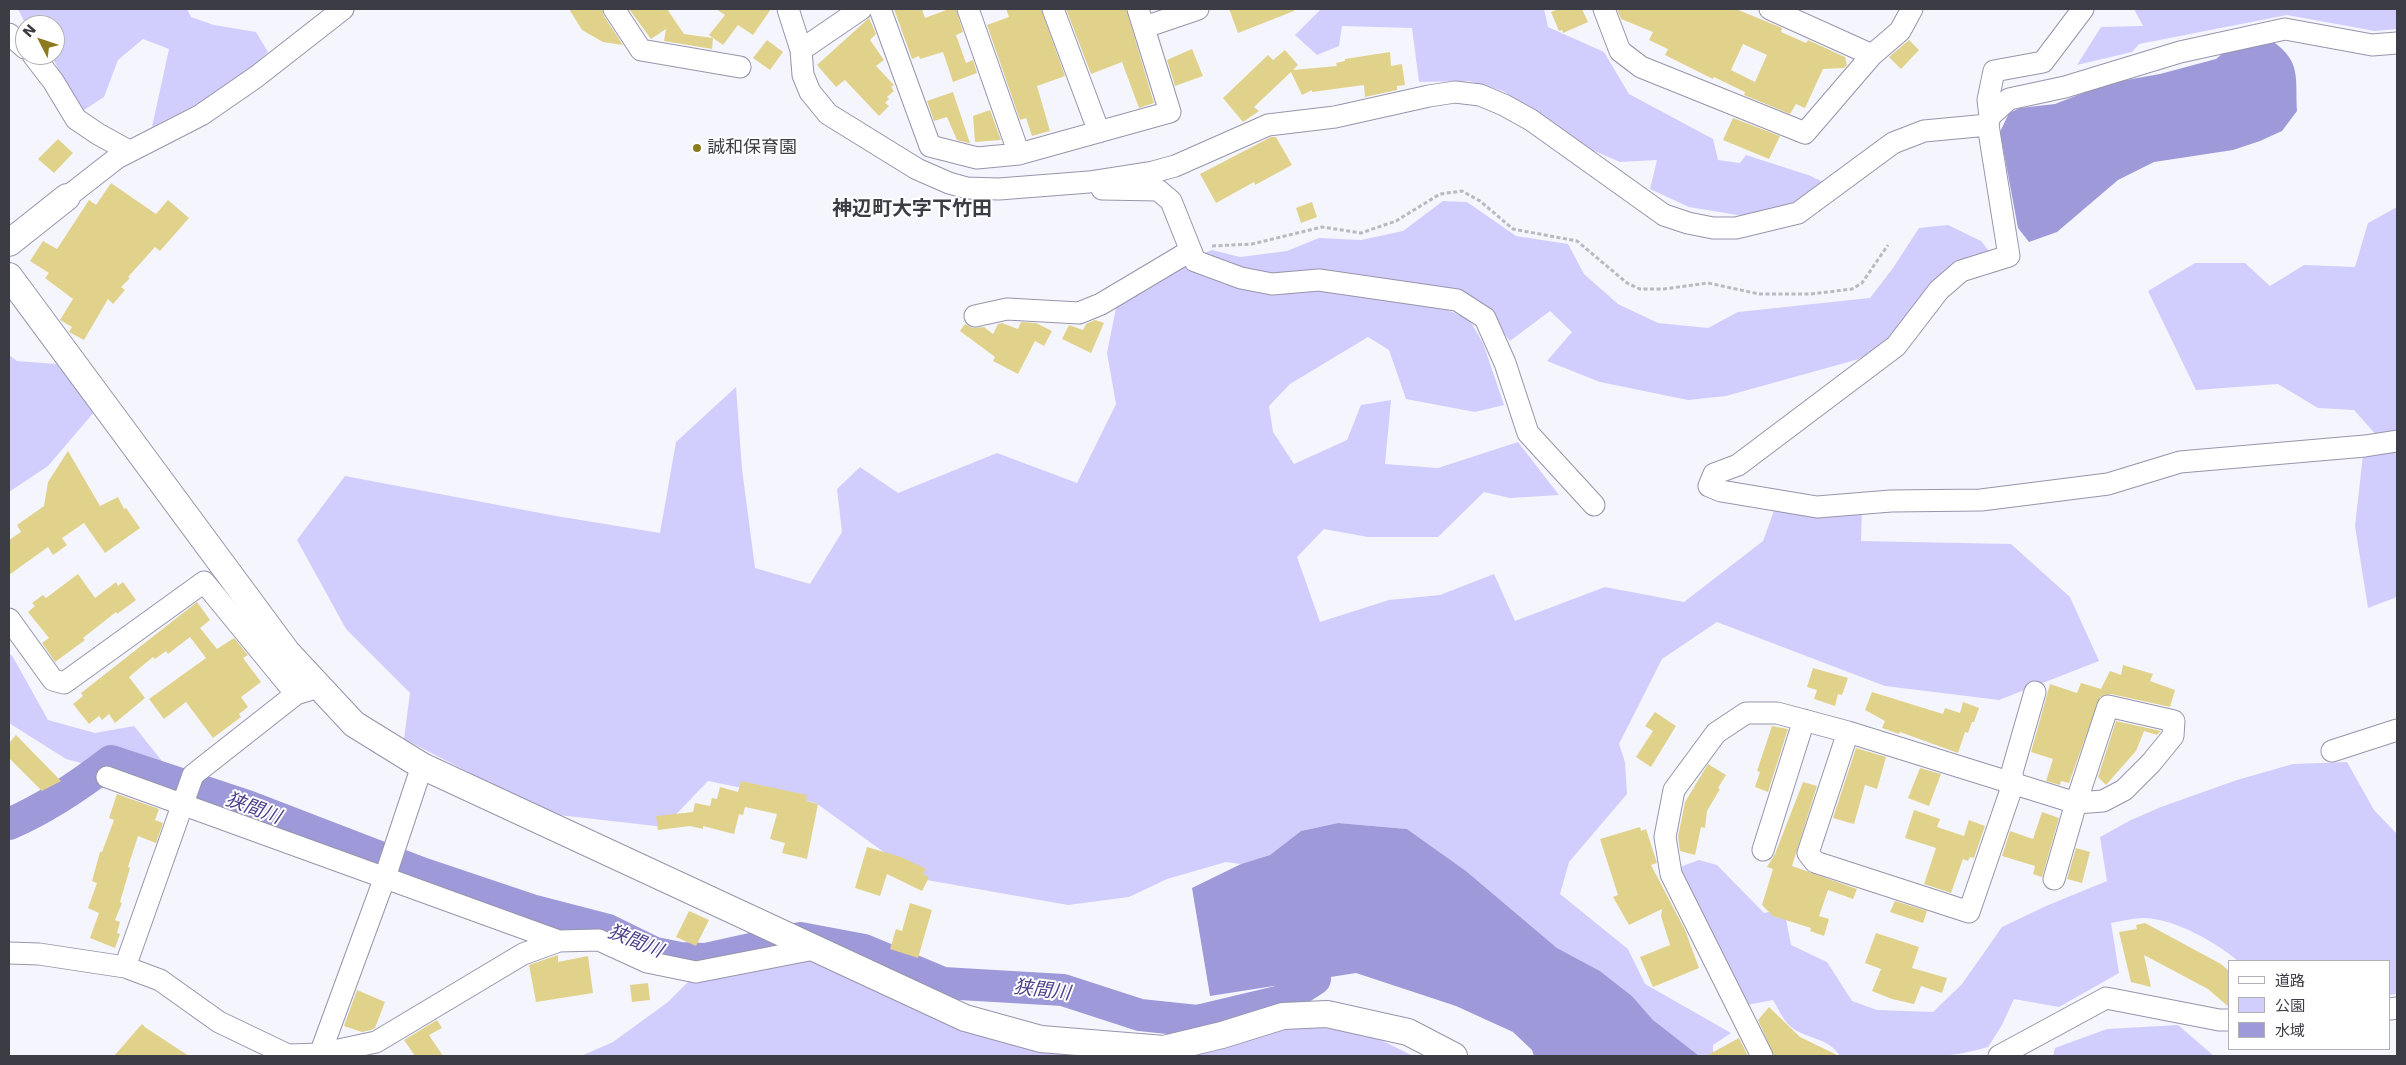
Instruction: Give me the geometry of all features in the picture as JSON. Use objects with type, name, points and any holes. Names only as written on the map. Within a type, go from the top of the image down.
[{"type":"street","points":[[9,243],[67,196],[130,151],[201,115],[256,77],[343,9]]},
{"type":"street","points":[[614,9],[641,50],[740,67]]},
{"type":"street","points":[[788,9],[801,50],[803,75],[810,92],[828,114],[917,169],[949,183],[967,188],[999,190],[1089,182],[1152,172],[1175,166],[1268,125],[1336,117],[1429,96],[1456,92],[1480,95],[1504,105],[1531,120],[1664,215],[1688,223],[1713,228],[1736,228],[1798,213],[1893,143],[1924,131],[1989,121],[2009,99],[2065,87],[2180,52],[2285,28],[2372,45],[2397,43]]},
{"type":"street","points":[[801,50],[861,9]]},
{"type":"street","points":[[880,9],[930,146],[977,158],[1019,154],[1170,112],[1141,18],[1198,9]]},
{"type":"street","points":[[968,9],[1019,154]]},
{"type":"street","points":[[1053,9],[1099,132]]},
{"type":"street","points":[[1604,9],[1620,51],[1641,67],[1805,133],[1872,55],[1900,31],[1912,9]]},
{"type":"street","points":[[1770,9],[1872,55]]},
{"type":"street","points":[[2083,9],[2043,62],[1994,71],[1988,100],[1989,121],[2009,256],[1961,272],[1939,290],[1896,346],[1738,465],[1714,474],[1710,486],[1721,491],[1817,507],[1891,500],[1981,500],[2108,484],[2180,462],[2365,446],[2397,441]]},
{"type":"street","points":[[41,65],[53,81],[76,119],[98,134],[130,151]]},
{"type":"street","points":[[1089,182],[1106,190],[1158,190],[1171,201],[1195,261],[1241,278],[1272,284],[1319,280],[1457,300],[1485,318],[1505,363],[1528,433],[1594,505]]},
{"type":"street","points":[[975,316],[1007,310],[1079,313],[1101,304],[1190,251]]},
{"type":"street","points":[[9,276],[286,652],[308,690]]},
{"type":"street","points":[[9,620],[53,680],[64,684],[204,582],[308,690],[354,724],[422,766],[965,1018],[1041,1039],[1164,1049],[1222,1035],[1282,1016],[1327,1014],[1408,1032],[1454,1056]]},
{"type":"street","points":[[125,967],[193,775],[308,690]]},
{"type":"street","points":[[1848,732],[1808,853],[1815,862],[1969,912],[2013,784],[2012,772],[2035,692]]},
{"type":"street","points":[[1762,1056],[1671,874],[1665,837],[1674,790],[1716,733],[1746,713],[1777,713],[1804,720],[2076,803],[2103,801],[2124,790],[2151,763],[2173,736],[2174,721],[2108,706],[2076,803],[2054,878]]},
{"type":"street","points":[[1763,850],[1804,720]]},
{"type":"street","points":[[2332,751],[2397,730]]},
{"type":"street","points":[[320,1054],[385,877],[422,766]]},
{"type":"street","points":[[107,777],[559,941]]},
{"type":"street","points":[[9,953],[39,954],[125,967],[160,980],[219,1022],[288,1055],[320,1054],[376,1042],[523,954],[559,941],[599,940],[647,962],[696,972],[814,949]]},
{"type":"street","points":[[1999,1056],[2106,998],[2219,1020],[2228,1020]]},
{"type":"path","points":[[1190,251],[1204,246],[1252,244],[1322,227],[1362,233],[1396,221],[1440,194],[1462,191],[1480,201],[1513,229],[1577,240],[1627,283],[1640,289],[1664,289],[1708,283],[1759,294],[1811,294],[1852,289],[1862,283],[1888,245]]},
{"type":"green space","points":[[18,9],[187,9],[191,17],[214,25],[256,32],[268,52],[234,85],[152,127],[169,49],[143,39],[118,60],[104,97],[81,112],[56,65],[65,65],[65,15],[21,15]]},
{"type":"green space","points":[[1321,9],[1544,9],[1548,27],[1604,52],[1629,94],[1713,139],[1718,160],[1740,163],[1746,155],[1811,176],[1825,183],[1788,207],[1743,216],[1689,207],[1650,189],[1657,160],[1620,162],[1583,146],[1503,91],[1469,81],[1419,82],[1412,28],[1342,26],[1339,46],[1317,55],[1295,35]]},
{"type":"green space","points":[[2134,9],[2397,9],[2397,29],[2375,31],[2287,15],[2139,44],[2132,52],[2077,65],[2101,27],[2143,26]]},
{"type":"green space","points":[[1443,201],[1467,202],[1516,236],[1568,244],[1584,274],[1618,304],[1658,323],[1708,328],[1738,312],[1870,298],[1893,268],[1919,228],[1948,225],[1981,241],[1992,255],[1889,340],[1859,359],[1726,396],[1688,400],[1600,382],[1547,361],[1572,332],[1550,311],[1510,341],[1488,313],[1278,277],[1196,256],[1212,250],[1240,257],[1287,251],[1319,238],[1361,240],[1403,231]]},
{"type":"green space","points":[[2397,207],[2397,434],[2378,437],[2354,410],[2318,408],[2278,384],[2196,390],[2148,291],[2195,263],[2245,263],[2270,286],[2304,265],[2355,267],[2368,223]]},
{"type":"green space","points":[[1184,262],[1324,290],[1433,304],[1469,319],[1483,343],[1504,405],[1475,412],[1406,399],[1389,350],[1368,337],[1290,384],[1269,406],[1273,432],[1294,464],[1347,440],[1361,405],[1391,400],[1385,464],[1438,468],[1518,442],[1559,495],[1510,498],[1484,492],[1438,537],[1368,537],[1324,529],[1297,557],[1320,622],[1389,600],[1440,595],[1494,574],[1515,621],[1605,587],[1684,602],[1763,541],[1776,505],[1862,506],[1861,541],[2011,544],[2070,597],[2099,661],[1999,700],[1885,686],[1717,622],[1662,659],[1619,744],[1625,762],[1627,794],[1569,862],[1560,894],[1628,949],[1645,984],[1731,1033],[1713,1045],[1713,1056],[1699,1056],[1681,1044],[1653,1020],[1632,996],[1600,971],[1557,948],[1466,871],[1407,829],[1338,823],[1301,831],[1270,855],[1241,864],[1226,862],[1167,879],[1129,897],[1068,905],[921,879],[816,803],[708,781],[664,827],[550,814],[404,739],[410,693],[346,629],[297,540],[345,476],[556,516],[660,533],[676,442],[736,387],[742,469],[755,568],[810,584],[842,532],[837,489],[860,467],[898,493],[997,453],[1077,483],[1116,404],[1107,353],[1117,303]]},
{"type":"green space","points":[[9,355],[17,361],[57,364],[95,411],[48,466],[9,492]]},
{"type":"green space","points":[[2397,451],[2397,597],[2368,608],[2355,526],[2363,455]]},
{"type":"green space","points":[[9,653],[48,720],[95,733],[134,726],[170,771],[165,785],[66,759],[9,723]]},
{"type":"green space","points":[[2347,762],[2374,810],[2397,834],[2397,994],[2391,995],[2391,960],[2237,960],[2219,947],[2182,927],[2157,919],[2137,918],[2111,923],[2119,973],[2059,1007],[2014,999],[2002,1025],[1988,1047],[1952,1055],[1840,1056],[1823,1041],[1801,1033],[1790,1026],[1773,1000],[1747,1005],[1686,891],[1680,867],[1699,860],[1717,865],[1764,913],[1784,909],[1791,945],[1827,962],[1852,1001],[1877,1010],[1933,1012],[1962,984],[2002,927],[2046,906],[2107,881],[2100,837],[2131,820],[2161,807],[2237,780],[2293,764]]},
{"type":"green space","points":[[814,958],[959,1021],[1156,1050],[1286,1025],[1363,1031],[1413,1056],[581,1056],[613,1042],[668,1002],[689,981]]},
{"type":"green space","points":[[2178,1025],[2214,1056],[2053,1056],[2055,1048],[2107,1029]]},
{"type":"water","points":[[2272,41],[2282,48],[2293,64],[2296,80],[2297,111],[2282,131],[2233,150],[2154,162],[2118,180],[2057,232],[2029,242],[2018,228],[2000,132],[2009,113],[2020,108],[2055,104],[2109,83],[2160,74],[2216,59],[2228,49]]},
{"type":"water","points":[[1338,823],[1407,829],[1466,871],[1557,948],[1600,971],[1632,996],[1653,1020],[1699,1056],[1534,1056],[1532,1050],[1513,1032],[1456,1006],[1356,973],[1210,996],[1192,888],[1241,864],[1270,855],[1301,831]]},
{"type":"building","points":[[569,9],[602,9],[604,16],[623,45],[603,42],[582,30]]},
{"type":"building","points":[[629,9],[667,9],[684,34],[713,38],[712,49],[664,41],[666,29],[651,39]]},
{"type":"building","points":[[716,9],[771,9],[753,35],[738,25],[723,45],[709,35],[725,15]]},
{"type":"building","points":[[894,9],[922,9],[925,18],[949,9],[956,9],[963,32],[956,35],[966,63],[973,60],[977,73],[953,82],[943,52],[920,59],[919,56],[912,59]]},
{"type":"building","points":[[1006,9],[1041,9],[1065,76],[1037,86],[1050,131],[1032,136],[1026,118],[1020,120],[987,25],[1009,17]]},
{"type":"building","points":[[1066,9],[1126,9],[1154,103],[1139,108],[1122,62],[1091,74]]},
{"type":"building","points":[[1229,9],[1294,9],[1294,11],[1238,33]]},
{"type":"building","points":[[1559,9],[1582,9],[1588,22],[1563,33],[1562,30],[1559,31],[1551,12]]},
{"type":"building","points":[[1617,9],[1736,9],[1782,28],[1781,32],[1806,43],[1808,40],[1845,57],[1847,65],[1844,68],[1823,69],[1805,108],[1796,104],[1790,114],[1744,95],[1745,92],[1714,77],[1713,79],[1665,55],[1668,49],[1649,40],[1653,32],[1621,19]],"holes":[[[1743,44],[1767,55],[1755,82],[1731,70]]]},
{"type":"building","points":[[869,18],[876,34],[870,40],[884,60],[876,66],[894,85],[891,87],[894,91],[887,97],[889,99],[885,103],[889,106],[879,116],[845,80],[836,87],[817,65]]},
{"type":"building","points":[[767,40],[783,52],[770,70],[753,58]]},
{"type":"building","points":[[1909,40],[1919,50],[1901,69],[1889,57]]},
{"type":"building","points":[[1192,49],[1203,76],[1175,86],[1167,60]]},
{"type":"building","points":[[1285,50],[1298,65],[1293,70],[1337,66],[1336,63],[1345,61],[1345,59],[1390,52],[1391,66],[1402,64],[1405,85],[1397,86],[1397,90],[1365,97],[1364,85],[1312,92],[1312,90],[1302,95],[1291,72],[1254,107],[1259,111],[1243,122],[1223,98],[1268,55],[1273,60]]},
{"type":"building","points":[[953,92],[970,143],[957,140],[947,117],[934,121],[927,101]]},
{"type":"building","points":[[990,110],[1001,140],[975,142],[973,116]]},
{"type":"building","points":[[1733,118],[1780,136],[1769,159],[1723,140]]},
{"type":"building","points":[[1271,137],[1276,137],[1292,165],[1255,185],[1254,182],[1216,203],[1200,174]]},
{"type":"building","points":[[58,139],[73,153],[54,173],[38,159]]},
{"type":"building","points":[[111,183],[156,214],[168,200],[189,218],[160,251],[155,247],[128,277],[130,278],[121,287],[125,290],[113,304],[108,299],[84,340],[69,332],[72,327],[60,320],[73,299],[45,278],[49,273],[30,261],[43,241],[57,249],[89,200],[96,205]]},
{"type":"building","points":[[1312,202],[1317,217],[1301,223],[1296,208]]},
{"type":"building","points":[[1095,320],[1104,323],[1091,353],[1062,339],[1069,325],[1083,330],[1086,324]]},
{"type":"building","points":[[1021,322],[1036,323],[1052,331],[1044,346],[1035,341],[1018,374],[993,361],[995,357],[960,331],[965,324],[972,328],[984,327],[993,334],[998,324],[1002,323],[1018,329]]},
{"type":"building","points":[[68,451],[100,506],[118,497],[124,509],[126,508],[140,528],[105,553],[84,523],[62,538],[67,545],[53,555],[48,547],[9,575],[9,540],[21,532],[17,525],[44,506],[48,482]]},
{"type":"building","points":[[78,574],[95,598],[116,582],[118,586],[123,582],[136,600],[117,614],[116,612],[83,638],[85,640],[55,662],[42,643],[49,638],[28,612],[35,606],[32,603],[43,595],[46,598]]},
{"type":"building","points":[[197,602],[210,620],[200,628],[217,649],[234,638],[248,655],[243,658],[261,682],[241,697],[248,707],[239,714],[241,717],[213,738],[186,702],[164,719],[149,699],[206,658],[190,637],[168,654],[166,651],[155,659],[153,657],[129,677],[145,698],[115,723],[109,714],[102,720],[99,716],[89,724],[73,704],[83,696],[81,693]]},
{"type":"building","points":[[2123,665],[2153,674],[2150,681],[2175,690],[2170,707],[2111,694],[2100,697],[2069,783],[2061,781],[2060,785],[2046,781],[2053,759],[2031,752],[2050,684],[2077,693],[2081,683],[2101,689],[2110,671],[2121,675]]},
{"type":"building","points":[[1813,668],[1848,678],[1842,695],[1838,694],[1835,706],[1814,699],[1817,690],[1807,687]]},
{"type":"building","points":[[1872,692],[1943,714],[1945,708],[1960,713],[1963,702],[1979,708],[1968,733],[1965,732],[1958,753],[1900,732],[1899,734],[1882,728],[1885,721],[1865,710]]},
{"type":"building","points":[[1655,712],[1676,726],[1651,767],[1636,757],[1653,731],[1645,726]]},
{"type":"building","points":[[2116,721],[2161,731],[2157,735],[2144,731],[2136,751],[2106,785],[2098,777]]},
{"type":"building","points":[[1772,726],[1788,729],[1768,792],[1755,787],[1760,772],[1757,771]]},
{"type":"building","points":[[16,735],[61,781],[42,791],[9,758],[9,743]]},
{"type":"building","points":[[1856,748],[1886,757],[1877,789],[1865,785],[1854,824],[1833,818]]},
{"type":"building","points":[[1708,764],[1726,775],[1707,811],[1705,828],[1701,827],[1695,855],[1680,851],[1678,837],[1685,802]]},
{"type":"building","points":[[1920,768],[1941,774],[1929,806],[1908,798]]},
{"type":"building","points":[[741,781],[807,795],[806,801],[818,804],[807,859],[782,853],[785,843],[770,839],[777,814],[745,807],[743,815],[739,814],[734,834],[703,826],[703,829],[690,826],[658,830],[656,816],[693,812],[695,803],[710,806],[712,798],[717,799],[720,787],[738,792]]},
{"type":"building","points":[[1803,782],[1817,786],[1792,866],[1857,889],[1853,899],[1828,890],[1819,916],[1829,919],[1824,936],[1810,931],[1811,928],[1773,916],[1762,905],[1773,869],[1767,867],[1775,854]]},
{"type":"building","points":[[117,794],[159,809],[155,820],[163,823],[156,843],[138,836],[128,867],[130,868],[120,902],[122,903],[115,920],[120,922],[117,933],[120,934],[115,948],[90,938],[99,913],[88,908],[97,883],[92,881],[100,852],[102,852],[114,820],[109,818]]},
{"type":"building","points":[[1914,810],[1940,819],[1937,827],[1964,836],[1969,820],[1985,826],[1974,858],[1970,857],[1968,861],[1963,859],[1951,893],[1924,884],[1936,848],[1905,838]]},
{"type":"building","points":[[2042,812],[2059,818],[2042,877],[2033,874],[2035,866],[2002,856],[2010,831],[2033,839]]},
{"type":"building","points":[[1640,827],[1641,831],[1646,829],[1657,863],[1651,865],[1685,930],[1699,968],[1653,987],[1640,957],[1670,945],[1661,916],[1662,909],[1629,925],[1613,897],[1618,895],[1600,839]]},
{"type":"building","points":[[867,847],[901,857],[926,869],[923,874],[929,877],[922,891],[887,874],[880,896],[855,888]]},
{"type":"building","points":[[2076,848],[2090,852],[2082,883],[2067,879]]},
{"type":"building","points":[[1895,901],[1927,911],[1923,923],[1890,912]]},
{"type":"building","points":[[910,903],[932,910],[918,958],[890,949],[896,929],[902,931]]},
{"type":"building","points":[[689,911],[709,920],[696,946],[676,937]]},
{"type":"building","points":[[2145,923],[2221,964],[2228,970],[2228,1006],[2208,989],[2144,955],[2151,987],[2131,982],[2119,932],[2137,929],[2136,925]]},
{"type":"building","points":[[1876,933],[1919,947],[1912,968],[1947,978],[1942,993],[1921,986],[1914,1004],[1892,999],[1872,991],[1881,969],[1865,963]]},
{"type":"building","points":[[558,955],[558,962],[588,956],[593,993],[536,1002],[529,965]]},
{"type":"building","points":[[648,983],[650,1000],[632,1002],[630,985]]},
{"type":"building","points":[[357,990],[385,1002],[375,1028],[371,1030],[362,1032],[344,1026]]},
{"type":"building","points":[[1769,1007],[1800,1037],[1839,1056],[1774,1056],[1758,1020]]},
{"type":"building","points":[[437,1020],[442,1028],[429,1035],[443,1056],[415,1056],[404,1040]]},
{"type":"building","points":[[142,1024],[146,1028],[189,1056],[114,1056]]},
{"type":"building","points":[[1739,1038],[1748,1056],[1706,1056]]},
{"type":"waterway","name":"狭間川","points":[[9,824],[62,796],[111,761],[247,806],[421,873],[531,910],[608,930],[655,953],[680,958],[705,959],[800,938],[864,950],[943,983],[1063,990],[1140,1015],[1197,1021],[1281,1001],[1315,979]]},
{"type":"place","name":"誠和保育園","points":[[697,148]]},
{"type":"district","name":"神辺町大字下竹田","points":[[912,210]]}]
